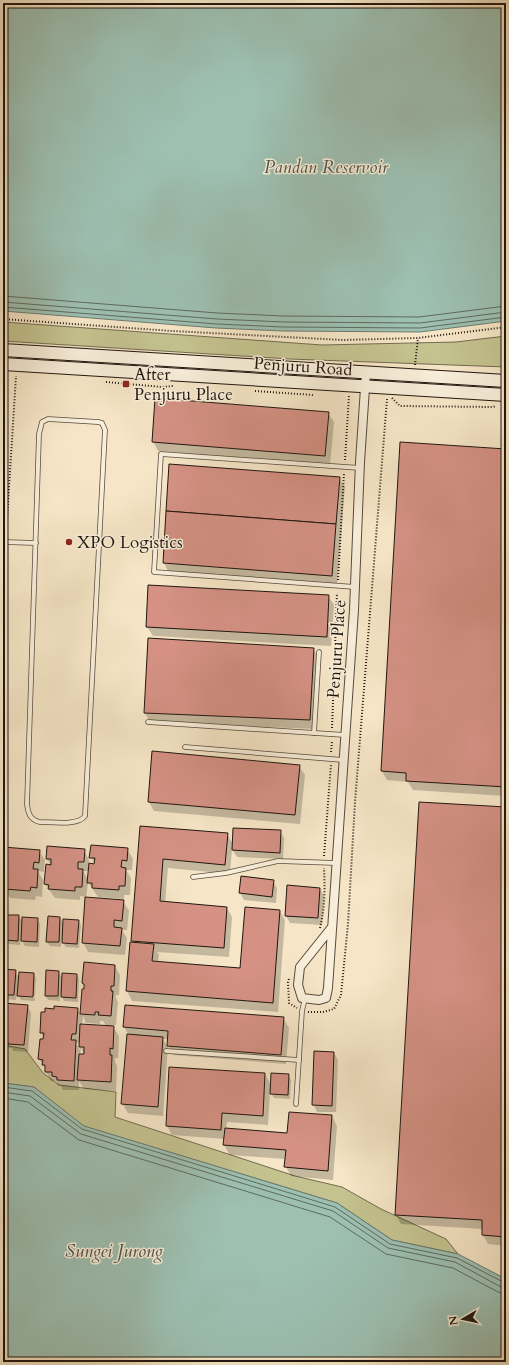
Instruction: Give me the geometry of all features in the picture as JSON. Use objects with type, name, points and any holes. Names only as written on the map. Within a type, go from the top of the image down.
[{"type":"main road","name":"Penjuru Road","points":[[3,350],[506,381]]},
{"type":"main road","name":"Penjuru Road","points":[[3,364],[506,395]]},
{"type":"street","name":"Penjuru Place","points":[[305,998],[319,1000],[326,998],[328,988],[355,587],[366,373]]},
{"type":"street","points":[[305,998],[302,998],[298,985],[300,967],[332,927]]},
{"type":"lane","points":[[48,419],[102,423],[105,430],[84,816],[82,819],[74,822],[40,822],[35,821],[28,813],[27,804],[36,543],[39,434],[42,422],[48,419]]},
{"type":"lane","points":[[355,587],[154,572],[162,454],[360,468]]},
{"type":"lane","points":[[4,542],[36,543]]},
{"type":"lane","points":[[314,732],[319,652]]},
{"type":"lane","points":[[148,722],[345,735]]},
{"type":"lane","points":[[186,747],[343,760]]},
{"type":"lane","points":[[193,877],[226,873],[278,861],[336,863]]},
{"type":"lane","points":[[296,1104],[302,1011],[305,998]]},
{"type":"lane","points":[[166,1052],[299,1060]]},
{"type":"path","points":[[3,319],[172,331],[343,340],[418,338],[506,327]]},
{"type":"path","points":[[417,354],[418,338]]},
{"type":"path","points":[[3,595],[4,542],[17,373]]},
{"type":"path","points":[[319,934],[325,890],[324,863],[331,759],[338,586],[349,386]]},
{"type":"path","points":[[291,976],[288,982],[289,1003],[302,1011],[308,1012],[323,1012],[334,1009],[341,995],[348,924],[355,802],[388,388]]},
{"type":"shaded area","points":[[3,322],[322,345],[456,342],[506,336],[506,367],[290,359],[3,341]]},
{"type":"shaded area","points":[[3,1045],[25,1049],[43,1073],[59,1085],[116,1092],[115,1117],[295,1176],[342,1187],[381,1209],[446,1239],[458,1254],[392,1240],[337,1203],[83,1126],[34,1087],[3,1083]]},
{"type":"water","name":"Pandan Reservoir","points":[[3,3],[506,3],[506,321],[420,332],[283,331],[216,328],[3,311]]},
{"type":"water","name":"Sungei Jurong","points":[[3,1083],[34,1087],[84,1126],[337,1203],[392,1240],[458,1254],[506,1279],[506,1362],[3,1362]]},
{"type":"building","points":[[155,398],[329,412],[325,456],[152,442]]},
{"type":"building","points":[[400,442],[506,449],[506,787],[406,781],[406,773],[381,771]]},
{"type":"building","points":[[169,464],[340,477],[336,524],[166,511]]},
{"type":"building","points":[[166,511],[336,524],[332,576],[163,563]]},
{"type":"building","points":[[148,585],[329,595],[327,637],[146,627]]},
{"type":"building","points":[[148,638],[314,648],[310,720],[144,713]]},
{"type":"building","points":[[152,751],[300,765],[295,815],[148,802]]},
{"type":"building","points":[[419,802],[506,807],[506,1237],[482,1235],[482,1220],[395,1215]]},
{"type":"building","points":[[140,826],[228,833],[225,865],[163,859],[160,901],[227,907],[224,948],[131,941]]},
{"type":"building","points":[[233,828],[281,830],[280,853],[232,850]]},
{"type":"building","points":[[91,845],[128,848],[127,861],[122,860],[121,867],[126,868],[125,886],[119,886],[119,890],[92,888],[92,883],[87,883],[89,863],[94,864],[95,858],[89,858]]},
{"type":"building","points":[[47,846],[85,849],[84,862],[78,862],[78,869],[83,869],[82,887],[75,887],[75,891],[48,889],[49,885],[44,884],[46,864],[51,865],[51,859],[46,859]]},
{"type":"building","points":[[3,847],[40,850],[39,863],[34,862],[33,869],[38,869],[37,888],[31,887],[30,891],[4,889],[3,865],[6,865],[6,859],[3,859]]},
{"type":"building","points":[[241,876],[274,880],[272,897],[239,893]]},
{"type":"building","points":[[287,885],[320,888],[318,918],[285,916]]},
{"type":"building","points":[[85,897],[124,900],[122,921],[114,920],[114,927],[122,928],[120,946],[82,943]]},
{"type":"building","points":[[245,907],[280,910],[273,1003],[126,991],[130,942],[154,944],[152,961],[240,968]]},
{"type":"building","points":[[7,915],[19,915],[18,941],[5,940]]},
{"type":"building","points":[[48,916],[60,917],[59,942],[46,942]]},
{"type":"building","points":[[22,917],[38,918],[37,942],[21,941]]},
{"type":"building","points":[[63,919],[79,920],[77,944],[62,943]]},
{"type":"building","points":[[84,962],[115,965],[114,986],[111,986],[111,991],[113,991],[111,1016],[98,1015],[99,1012],[95,1012],[95,1015],[80,1014],[82,989],[84,989],[84,984],[82,983]]},
{"type":"building","points":[[3,969],[16,970],[14,995],[3,995]]},
{"type":"building","points":[[46,970],[59,971],[58,996],[45,996]]},
{"type":"building","points":[[19,972],[34,973],[33,997],[17,996]]},
{"type":"building","points":[[62,973],[77,974],[76,998],[61,997]]},
{"type":"building","points":[[3,1003],[28,1005],[24,1045],[8,1044],[8,1042],[4,1041]]},
{"type":"building","points":[[125,1005],[284,1017],[281,1055],[167,1046],[168,1031],[123,1027]]},
{"type":"building","points":[[54,1006],[78,1008],[76,1034],[72,1034],[71,1040],[76,1040],[74,1081],[57,1080],[57,1077],[52,1076],[52,1072],[45,1072],[45,1065],[42,1065],[43,1060],[38,1059],[40,1039],[43,1039],[44,1033],[40,1033],[41,1012],[45,1012],[45,1008],[54,1009]]},
{"type":"building","points":[[80,1024],[114,1026],[113,1049],[110,1048],[110,1055],[112,1055],[111,1082],[77,1080],[79,1054],[84,1054],[84,1047],[79,1047]]},
{"type":"building","points":[[127,1034],[163,1037],[158,1107],[121,1104]]},
{"type":"building","points":[[314,1051],[334,1052],[332,1106],[312,1105]]},
{"type":"building","points":[[169,1067],[265,1073],[263,1116],[222,1113],[221,1130],[166,1126]]},
{"type":"building","points":[[271,1073],[289,1074],[288,1095],[270,1094]]},
{"type":"building","points":[[289,1112],[332,1115],[328,1171],[284,1167],[286,1150],[223,1145],[225,1128],[287,1133]]},
{"type":"place","name":"After Penjuru Place","points":[[126,384]]},
{"type":"place","name":"XPO Logistics","points":[[69,542]]}]
